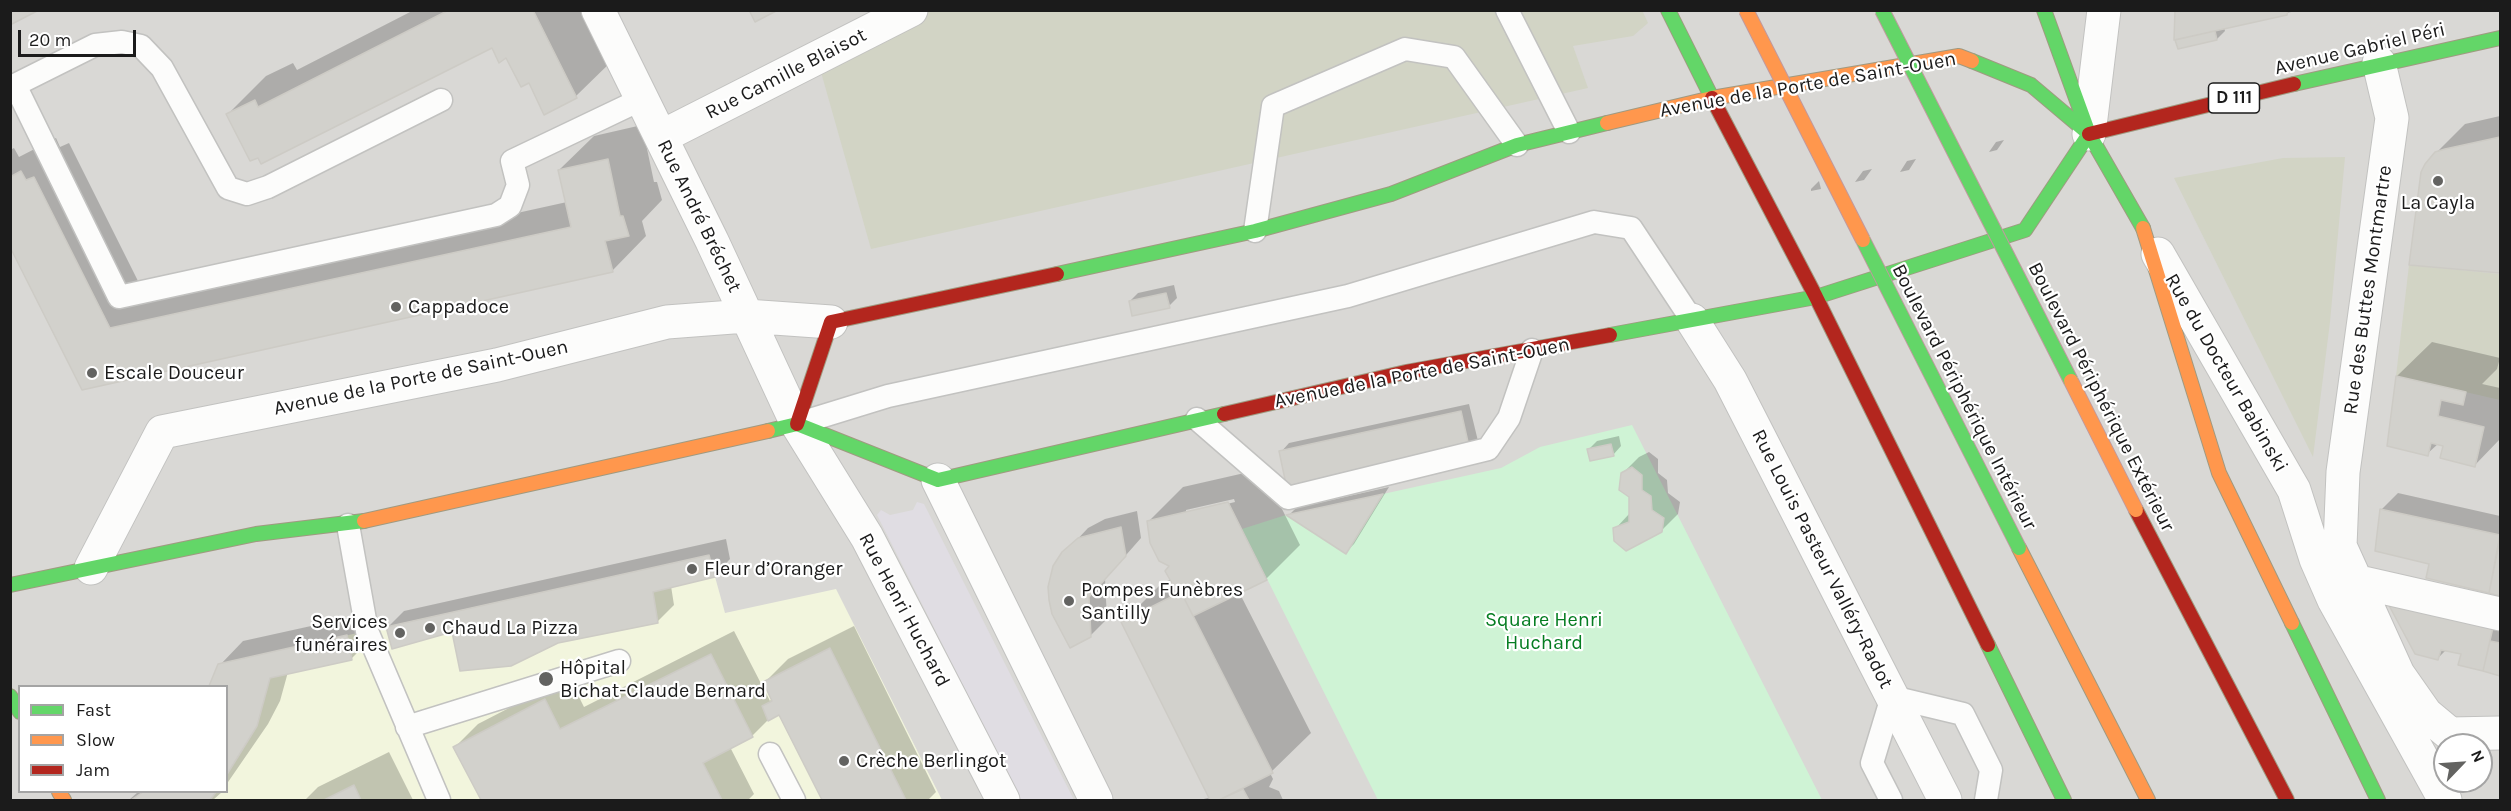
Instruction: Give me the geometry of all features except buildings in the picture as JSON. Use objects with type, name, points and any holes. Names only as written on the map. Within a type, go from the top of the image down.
[{"type":"main road","points":[[1668,10],[1816,297],[2064,801]]},
{"type":"main road","name":"Boulevard Périphérique Intérieur","points":[[1746,10],[2148,801]]},
{"type":"main road","name":"Boulevard Périphérique Extérieur","points":[[1882,10],[2287,801]]},
{"type":"main road","points":[[2044,10],[2089,134],[2143,228],[2219,473],[2378,801]]},
{"type":"main road","name":"Avenue Gabriel Péri","points":[[2089,134],[2379,63],[2500,38]]},
{"type":"main road","name":"Avenue de la Porte de Saint-Ouen","points":[[831,322],[1255,231],[1391,194],[1517,145],[1712,98],[1959,56],[2031,85],[2089,134],[2025,230],[1816,297],[1406,372],[938,480]]},
{"type":"main road","points":[[797,424],[831,322]]},
{"type":"main road","points":[[10,585],[256,534],[348,525],[797,424],[938,480]]},
{"type":"main road","points":[[10,696],[18,709]]},
{"type":"street","name":"Rue André Bréchet","points":[[598,10],[661,136],[797,424]]},
{"type":"street","name":"Rue Camille Blaisot","points":[[661,136],[911,10]]},
{"type":"street","points":[[2089,134],[2104,10]]},
{"type":"street","name":"Rue des Buttes Montmartre","points":[[2340,518],[2343,472],[2392,118],[2379,63]]},
{"type":"street","name":"Rue du Docteur Babinski","points":[[2143,228],[2294,490],[2334,600],[2445,801]]},
{"type":"street","name":"Avenue de la Porte de Saint-Ouen","points":[[91,568],[162,432],[497,365],[667,322],[746,316],[831,322]]},
{"type":"street","name":"Rue Louis Pasteur Valléry-Radot","points":[[1692,320],[1730,380],[1945,801]]},
{"type":"street","name":"Rue Henri Huchard","points":[[797,424],[867,537],[1003,801]]},
{"type":"street","points":[[938,480],[1096,801]]},
{"type":"street","points":[[2304,520],[2340,518],[2340,546],[2365,583],[2398,674],[2426,714],[2449,733]]},
{"type":"street","points":[[2365,583],[2500,614]]},
{"type":"street","points":[[2428,773],[2433,764]]},
{"type":"lane","points":[[1507,10],[1569,132]]},
{"type":"lane","points":[[441,100],[268,187],[247,194],[228,188],[162,68],[141,46],[122,42],[95,45],[13,86],[119,297],[496,215],[510,206],[518,185],[513,161],[642,99]]},
{"type":"lane","points":[[1255,231],[1273,106],[1405,49],[1454,57],[1517,145]]},
{"type":"lane","points":[[797,424],[888,396],[1348,296],[1594,222],[1631,228],[1692,320]]},
{"type":"lane","points":[[1197,419],[1288,498],[1488,449],[1509,418],[1532,350]]},
{"type":"lane","points":[[348,525],[367,631],[439,801]]},
{"type":"lane","points":[[407,727],[619,661]]},
{"type":"lane","points":[[1890,801],[1872,763],[1892,697],[1963,714],[1991,770],[1986,801]]},
{"type":"lane","points":[[770,754],[794,801]]},
{"type":"shaded area","points":[[930,10],[1642,10],[1648,23],[1633,36],[1573,46],[1588,88],[871,249],[817,58]]},
{"type":"shaded area","points":[[10,11],[2500,11],[2500,800],[11,800]]},
{"type":"shaded area","points":[[2345,157],[2330,322],[2313,457],[2174,178],[2283,158]]},
{"type":"shaded area","points":[[2409,265],[2500,274],[2500,400],[2396,376]]},
{"type":"shaded area","points":[[917,502],[924,504],[1074,800],[1021,800],[877,515],[881,510],[890,515],[913,510]]},
{"type":"shaded area","name":"Hôpital Bichat-Claude Bernard","points":[[709,555],[725,613],[836,589],[942,800],[131,800],[142,793],[228,793],[228,685],[209,685],[218,664]]},
{"type":"green space","name":"Square Henri Huchard","points":[[1632,425],[1822,800],[1378,800],[1242,529],[1286,515],[1346,554],[1383,494],[1501,468],[1540,447]]},
{"type":"traffic: fast","points":[[1668,10],[1712,98]]},
{"type":"traffic: fast","points":[[1882,10],[2071,381]]},
{"type":"traffic: fast","points":[[2044,10],[2089,134],[2143,228]]},
{"type":"traffic: fast","points":[[2294,84],[2500,38]]},
{"type":"traffic: fast","points":[[1972,61],[2031,85],[2089,134]]},
{"type":"traffic: fast","points":[[1057,274],[1255,231],[1391,194],[1517,145],[1607,123]]},
{"type":"traffic: fast","points":[[1610,335],[1816,297],[2025,230],[2089,134]]},
{"type":"traffic: fast","points":[[1863,240],[2019,548]]},
{"type":"traffic: fast","points":[[768,431],[797,424],[938,480],[1224,414]]},
{"type":"traffic: fast","points":[[10,585],[256,534],[364,521]]},
{"type":"traffic: fast","points":[[2292,623],[2378,800]]},
{"type":"traffic: fast","points":[[1988,645],[2064,800]]},
{"type":"traffic: fast","points":[[10,696],[18,709]]},
{"type":"traffic: slow","points":[[1746,10],[1863,240]]},
{"type":"traffic: slow","points":[[1607,123],[1712,98],[1959,56],[1972,61]]},
{"type":"traffic: slow","points":[[2143,228],[2219,473],[2292,623]]},
{"type":"traffic: slow","points":[[2071,381],[2136,510]]},
{"type":"traffic: slow","points":[[364,521],[768,431]]},
{"type":"traffic: slow","points":[[2019,548],[2148,800]]},
{"type":"traffic: slow","points":[[60,793],[64,800]]},
{"type":"traffic: jam","points":[[2089,134],[2294,84]]},
{"type":"traffic: jam","points":[[1712,98],[1816,297]]},
{"type":"traffic: jam","points":[[797,424],[831,322],[1057,274]]},
{"type":"traffic: jam","points":[[1816,297],[1988,645]]},
{"type":"traffic: jam","points":[[1224,414],[1406,372],[1610,335]]},
{"type":"traffic: jam","points":[[2136,510],[2287,800]]},
{"type":"place","name":"La Cayla","points":[[2438,181]]},
{"type":"place","name":"Cappadoce","points":[[396,307]]},
{"type":"place","name":"Escale Douceur","points":[[92,373]]},
{"type":"place","name":"Fleur d’Oranger","points":[[692,569]]},
{"type":"place","name":"Pompes Funèbres Santilly","points":[[1069,601]]},
{"type":"place","name":"Chaud La Pizza","points":[[430,628]]},
{"type":"place","name":"Services funéraires","points":[[400,633]]},
{"type":"place","name":"Hôpital Bichat-Claude Bernard","points":[[546,679]]},
{"type":"place","name":"Crèche Berlingot","points":[[844,761]]}]
